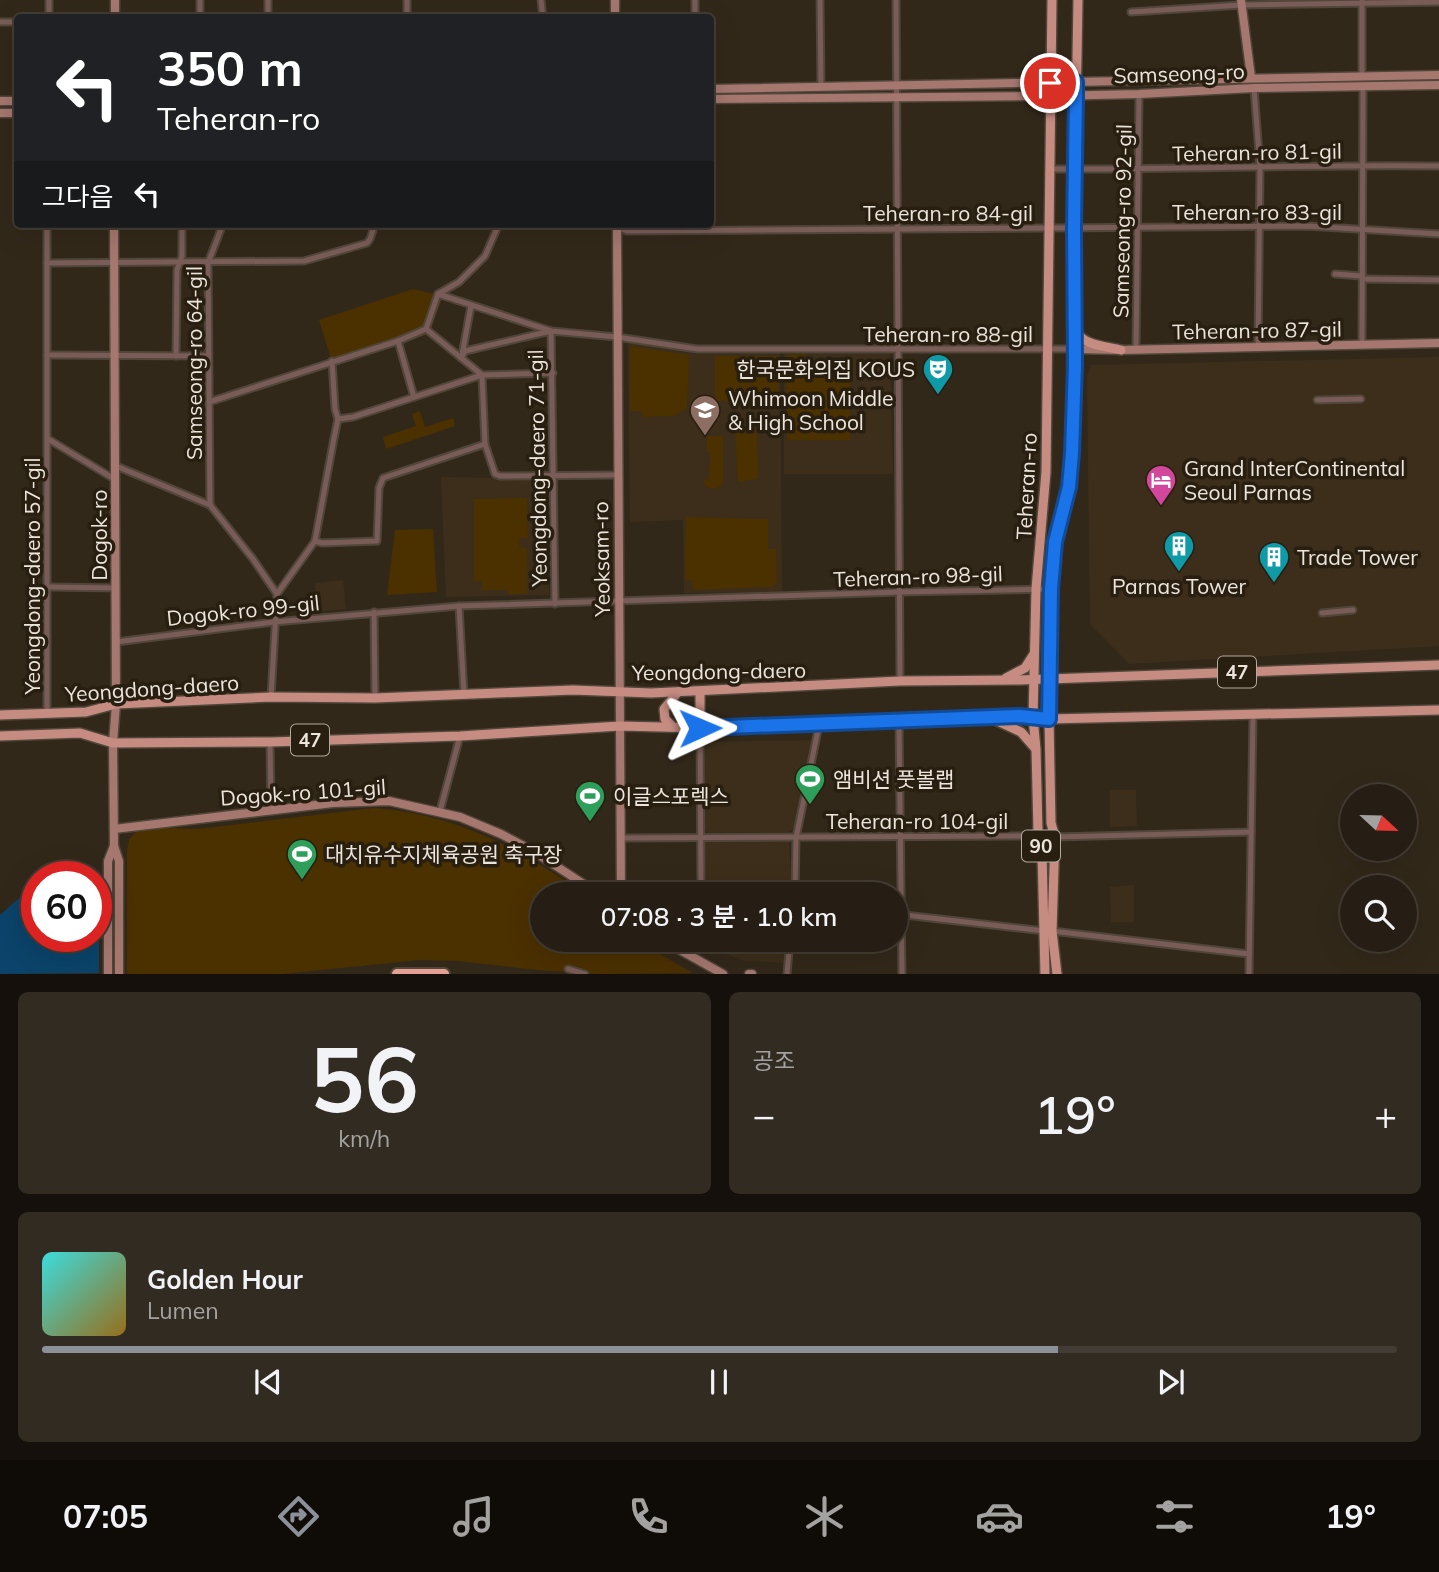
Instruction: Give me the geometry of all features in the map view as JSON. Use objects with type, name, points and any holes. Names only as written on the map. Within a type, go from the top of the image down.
[{"type":"highway","points":[[397,974],[444,974]]},
{"type":"main road","name":"Teheran-ro","points":[[1052,0],[1046,472],[1036,589],[1033,718],[1038,832],[1048,931],[1057,974]]},
{"type":"main road","name":"Teheran-ro","points":[[1045,974],[1055,837],[1051,823],[1049,719],[1051,589],[1055,542],[1069,487],[1075,349],[1078,0]]},
{"type":"main road","points":[[1241,2],[1251,77]]},
{"type":"main road","name":"Samseong-ro","points":[[714,89],[897,83],[1050,83],[1439,75]]},
{"type":"main road","name":"Samseong-ro","points":[[714,99],[1050,96],[1254,88],[1439,85]]},
{"type":"main road","name":"Dogok-ro","points":[[114,228],[114,846],[118,861],[118,974]]},
{"type":"main road","name":"Yeoksam-ro","points":[[615,228],[621,882]]},
{"type":"main road","points":[[1074,328],[1078,337],[1086,341],[1121,350]]},
{"type":"main road","name":"Teheran-ro 87-gil","points":[[1075,349],[1439,343]]},
{"type":"main road","points":[[1002,680],[1025,668],[1036,650]]},
{"type":"main road","name":"Yeongdong-daero","points":[[0,715],[86,712],[116,704],[271,697],[375,698],[621,690],[651,693],[700,692],[900,681],[1049,679],[1439,665]]},
{"type":"main road","points":[[673,727],[665,719],[664,709],[678,692]]},
{"type":"main road","points":[[700,692],[700,728]]},
{"type":"main road","name":"Yeongdong-daero","points":[[0,736],[80,733],[114,743],[270,742],[460,736],[620,726],[700,728],[1020,716],[1049,719],[1439,710]]},
{"type":"main road","points":[[991,718],[1021,732],[1036,749]]},
{"type":"main road","name":"Dogok-ro 101-gil","points":[[114,830],[333,803],[389,801],[440,811],[501,834],[582,882]]},
{"type":"main road","name":"Dogok-ro","points":[[108,974],[108,861],[114,846]]},
{"type":"main road","points":[[684,952],[723,974]]},
{"type":"street","points":[[820,0],[821,86]]},
{"type":"street","points":[[896,0],[900,681]]},
{"type":"street","points":[[1131,12],[1241,2],[1436,1]]},
{"type":"street","points":[[1362,2],[1362,76]]},
{"type":"street","points":[[1362,345],[1363,86]]},
{"type":"street","points":[[1254,88],[1260,167],[1258,348]]},
{"type":"street","name":"Samseong-ro 92-gil","points":[[1136,349],[1139,94]]},
{"type":"street","name":"Teheran-ro 81-gil","points":[[1048,169],[1439,166]]},
{"type":"street","name":"Teheran-ro 84-gil","points":[[623,228],[1074,227]]},
{"type":"street","name":"Teheran-ro 83-gil","points":[[1074,227],[1363,228],[1439,234]]},
{"type":"street","name":"Yeongdong-daero 57-gil","points":[[47,228],[47,713]]},
{"type":"street","points":[[176,356],[177,270],[182,256],[182,228]]},
{"type":"street","name":"Samseong-ro 64-gil","points":[[210,505],[208,262],[221,228]]},
{"type":"street","points":[[47,263],[304,261],[366,243],[374,228]]},
{"type":"street","points":[[209,402],[300,374],[426,329],[438,295],[459,282],[485,256],[497,228]]},
{"type":"street","points":[[1335,274],[1439,280]]},
{"type":"street","points":[[438,295],[551,331]]},
{"type":"street","points":[[461,358],[471,306]]},
{"type":"street","points":[[426,329],[482,375],[485,444],[495,474],[617,475]]},
{"type":"street","points":[[461,358],[465,351],[551,331]]},
{"type":"street","name":"Teheran-ro 88-gil","points":[[551,331],[617,337],[697,349],[1075,349]]},
{"type":"street","name":"Yeongdong-daero 71-gil","points":[[551,331],[555,604]]},
{"type":"street","points":[[398,341],[414,397]]},
{"type":"street","points":[[47,355],[207,356]]},
{"type":"street","points":[[271,697],[277,594],[315,541],[338,419],[332,361]]},
{"type":"street","points":[[338,419],[353,417],[482,375],[553,373]]},
{"type":"street","points":[[1317,400],[1361,399]]},
{"type":"street","points":[[48,439],[116,480]]},
{"type":"street","points":[[315,541],[377,541],[379,488],[383,478],[485,444]]},
{"type":"street","points":[[116,466],[210,505],[277,594]]},
{"type":"street","points":[[48,587],[116,588]]},
{"type":"street","name":"Teheran-ro 98-gil","points":[[555,604],[619,599],[1051,589]]},
{"type":"street","name":"Dogok-ro 99-gil","points":[[116,642],[374,612],[459,606],[555,604]]},
{"type":"street","points":[[459,606],[464,694]]},
{"type":"street","points":[[1322,613],[1353,610]]},
{"type":"street","points":[[374,612],[375,698]]},
{"type":"street","points":[[1249,974],[1253,715]]},
{"type":"street","points":[[900,722],[900,882]]},
{"type":"street","points":[[795,882],[796,838],[818,725]]},
{"type":"street","points":[[700,728],[701,882]]},
{"type":"street","points":[[440,811],[460,736]]},
{"type":"street","points":[[270,742],[271,810]]},
{"type":"street","name":"Teheran-ro 104-gil","points":[[621,838],[1027,836],[1038,832]]},
{"type":"street","points":[[1055,837],[1251,832]]},
{"type":"street","points":[[908,916],[1249,954]]},
{"type":"street","points":[[786,974],[789,952]]},
{"type":"street","points":[[901,952],[902,974]]},
{"type":"street","points":[[568,969],[584,974]]},
{"type":"shaded area","points":[[413,289],[443,296],[429,334],[333,365],[319,320]]},
{"type":"shaded area","name":"Whimoon Middle & High School","points":[[628,343],[695,354],[780,353],[782,592],[684,593],[683,520],[630,522]]},
{"type":"shaded area","points":[[630,346],[689,355],[687,408],[674,416],[642,417],[642,411],[630,411]]},
{"type":"shaded area","points":[[890,352],[893,474],[784,474],[784,354]]},
{"type":"shaded area","points":[[805,354],[806,361],[839,361],[840,372],[850,383],[850,440],[787,440],[786,355]]},
{"type":"shaded area","points":[[715,356],[778,356],[778,400],[715,401]]},
{"type":"shaded area","points":[[1439,357],[1439,646],[1129,664],[1090,624],[1087,376],[1091,365]]},
{"type":"shaded area","points":[[420,411],[425,427],[453,418],[455,426],[386,449],[383,437],[416,426],[412,414]]},
{"type":"shaded area","points":[[735,433],[757,433],[758,479],[738,482]]},
{"type":"shaded area","points":[[707,436],[723,436],[723,484],[715,489],[707,487],[703,480],[709,479],[710,452],[707,452]]},
{"type":"shaded area","points":[[441,477],[547,479],[549,595],[446,597]]},
{"type":"shaded area","points":[[527,498],[528,538],[520,538],[519,547],[527,548],[527,594],[509,594],[509,590],[482,590],[482,581],[474,581],[474,499]]},
{"type":"shaded area","points":[[686,517],[768,519],[768,549],[776,549],[777,582],[772,587],[693,590],[692,580],[685,580]]},
{"type":"shaded area","points":[[433,529],[437,592],[387,595],[395,530]]},
{"type":"shaded area","points":[[343,580],[346,609],[317,612],[315,583]]},
{"type":"shaded area","points":[[813,740],[792,830],[708,833],[704,829],[705,742]]},
{"type":"shaded area","points":[[1110,790],[1136,790],[1137,826],[1110,827]]},
{"type":"shaded area","points":[[374,808],[433,818],[486,836],[566,882],[530,882],[530,952],[656,952],[693,973],[599,974],[420,960],[282,974],[127,974],[129,839],[138,830],[198,829]]},
{"type":"shaded area","points":[[789,839],[791,882],[703,882],[703,843],[706,840]]},
{"type":"shaded area","points":[[1134,885],[1134,922],[1111,922],[1110,887]]},
{"type":"shaded area","points":[[720,952],[785,952],[784,963],[745,961]]},
{"type":"water","points":[[21,898],[21,952],[99,952],[99,973],[0,974],[0,915]]},
{"type":"pier","points":[[99,952],[102,952],[102,974],[99,973]]},
{"type":"place","name":"한국문화의집 KOUS","points":[[938,396]]},
{"type":"place","name":"Whimoon Middle & High School","points":[[705,437]]},
{"type":"place","name":"Grand InterContinental Seoul Parnas","points":[[1161,507]]},
{"type":"place","name":"Parnas Tower","points":[[1179,573]]},
{"type":"place","name":"Trade Tower","points":[[1274,584]]},
{"type":"place","name":"앰비션 풋볼랩","points":[[810,806]]},
{"type":"place","name":"이글스포렉스","points":[[590,823]]},
{"type":"place","name":"대치유수지체육공원 축구장","points":[[302,881]]},
{"type":"route","points":[[700,728],[1020,716],[1049,719],[1051,589],[1055,542],[1069,487],[1072,453],[1076,82],[1050,83]]}]
